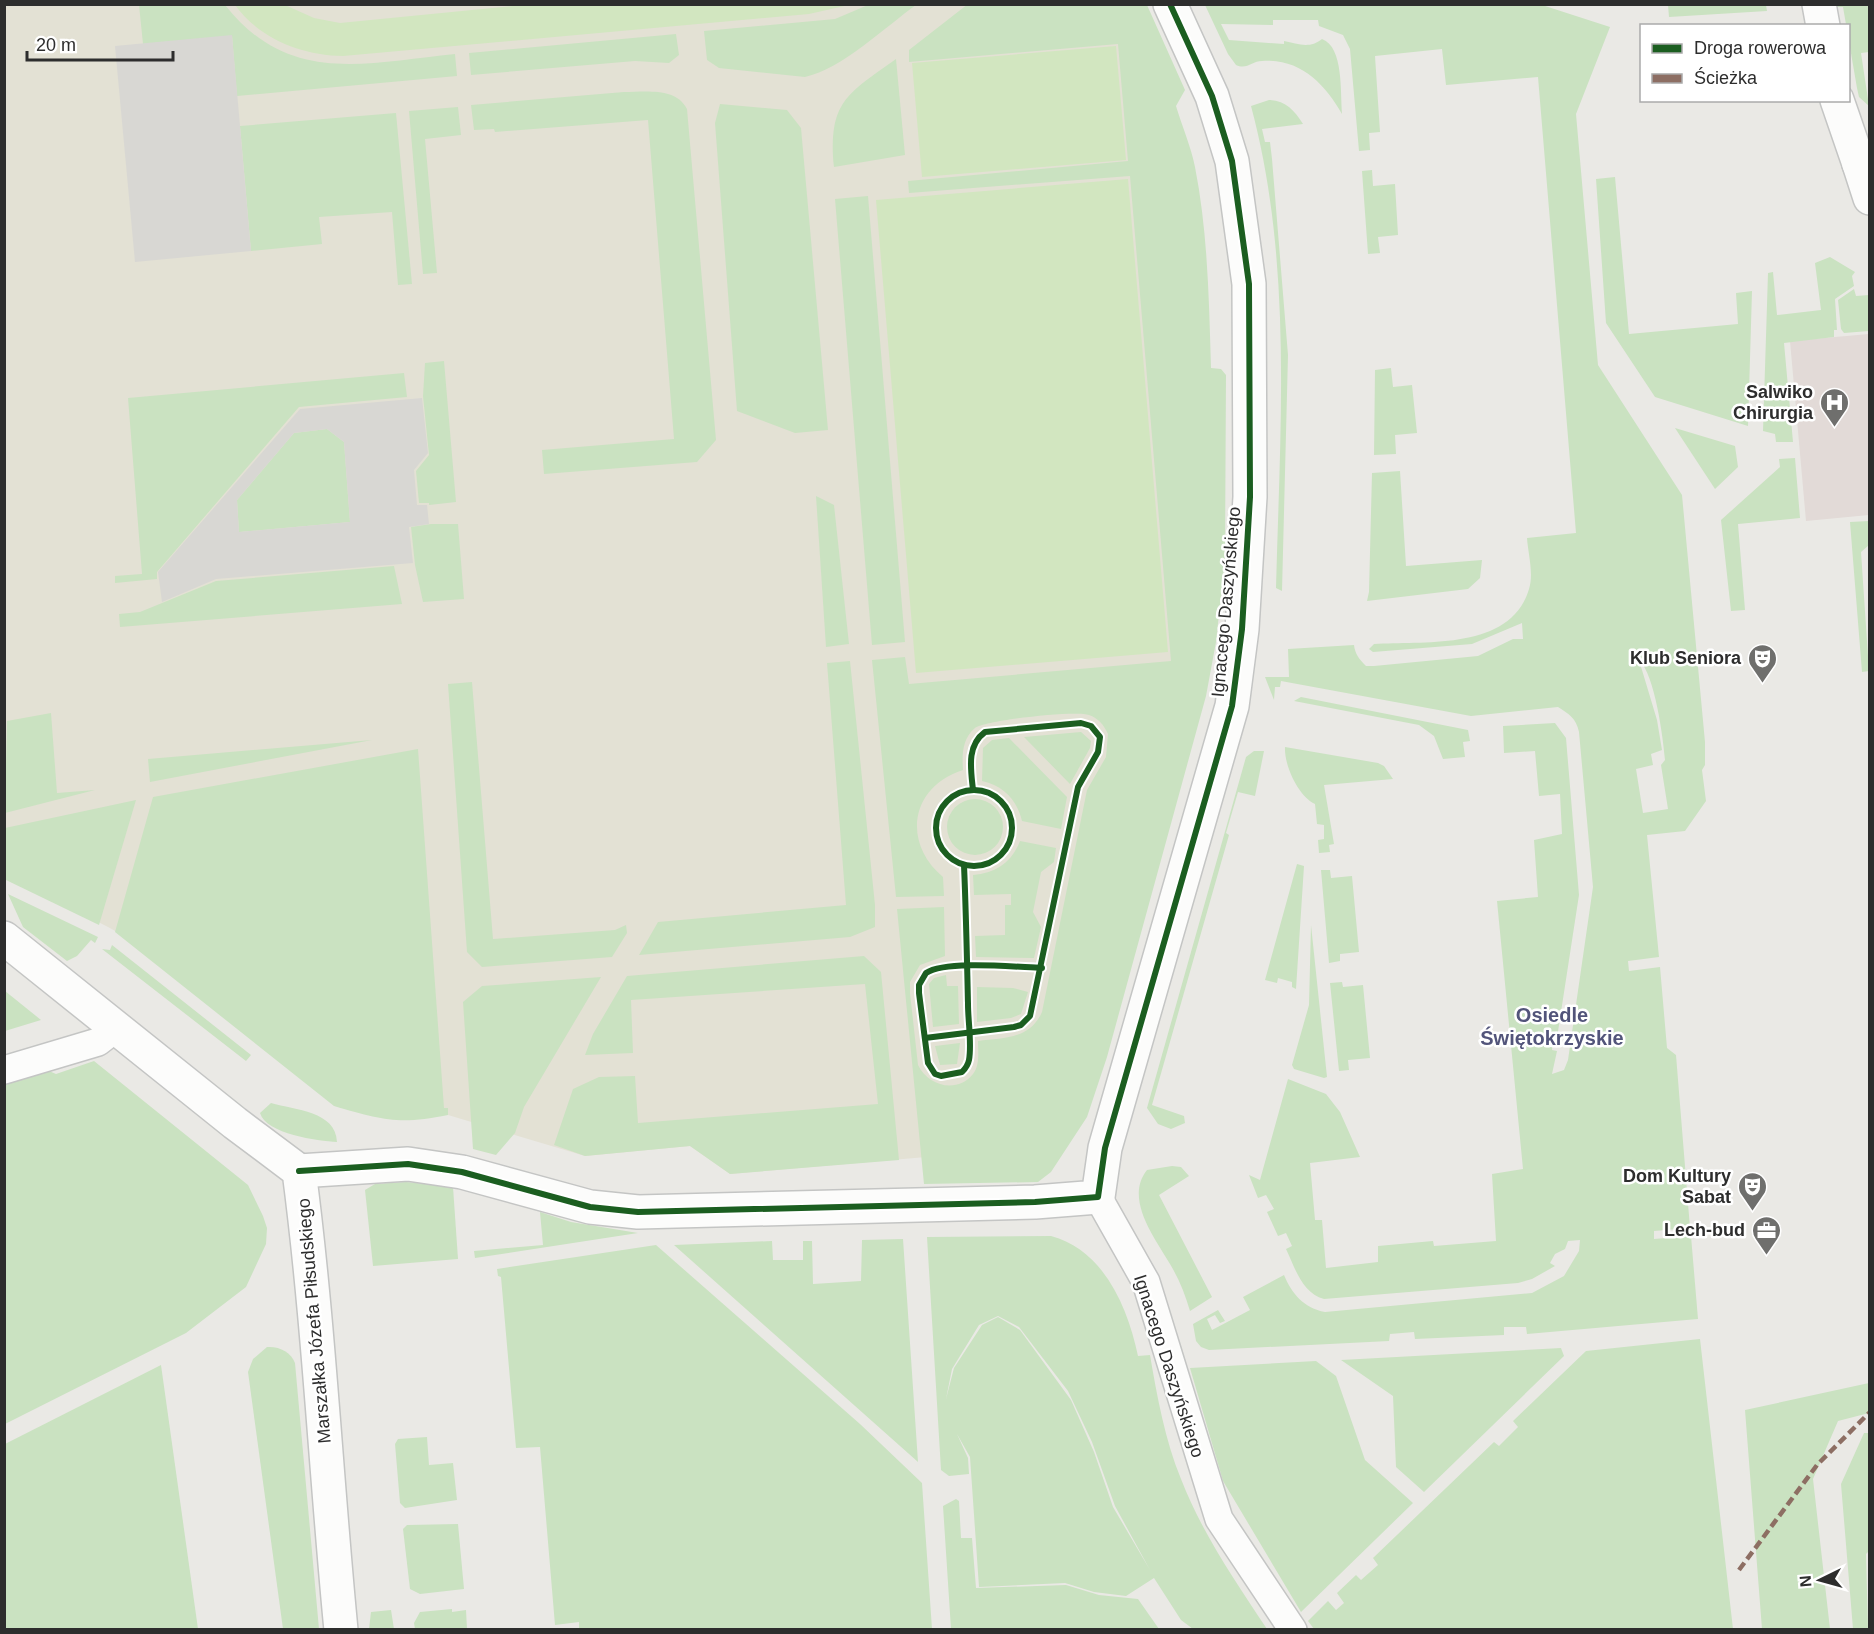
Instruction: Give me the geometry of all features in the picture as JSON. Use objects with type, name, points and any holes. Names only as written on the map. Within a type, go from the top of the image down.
[{"type":"street","name":"Ignacego Daszyńskiego","points":[[1098,1197],[1105,1148],[1232,706],[1242,629],[1250,497],[1249,284],[1232,161],[1212,96],[1170,4]]},
{"type":"street","points":[[1838,102],[1864,162],[1869,198]]},
{"type":"street","points":[[4,938],[299,1171],[408,1164],[462,1172],[590,1207],[638,1212],[1035,1202],[1098,1197]]},
{"type":"street","name":"Marszałka Józefa Piłsudskiego","points":[[299,1171],[314,1284],[321,1398],[341,1629]]},
{"type":"lane","points":[[4,1070],[98,1042],[116,1028]]},
{"type":"lane","name":"Ignacego Daszyńskiego","points":[[1098,1197],[1146,1282],[1219,1519],[1293,1629]]},
{"type":"shaded area","points":[[4,5],[1111,5],[1120,24],[1175,659],[1068,1055],[926,1157],[730,1174],[690,1146],[585,1156],[448,1115],[108,927],[7,875],[4,850]]},
{"type":"shaded area","points":[[232,35],[251,251],[135,262],[115,46]]},
{"type":"shaded area","name":"Salwiko Chirurgia","points":[[1869,334],[1869,515],[1806,521],[1790,341]]},
{"type":"shaded area","points":[[422,398],[428,453],[414,470],[417,505],[427,505],[429,524],[409,527],[413,563],[216,579],[162,602],[158,572],[300,409]],"holes":[[[327,429],[344,442],[350,522],[239,532],[237,500],[294,433]]]},
{"type":"green space","points":[[533,4],[849,5],[809,14],[343,56],[312,52],[283,43],[257,27],[235,5],[285,5],[314,18],[340,23]]},
{"type":"green space","points":[[968,4],[1147,5],[1185,90],[1176,106],[1193,159],[1203,217],[1211,368],[1221,369],[1226,375],[1225,558],[1216,642],[1206,696],[1107,1057],[1087,1117],[1051,1172],[1038,1182],[924,1184],[897,909],[944,907],[945,956],[920,965],[910,982],[910,993],[918,1065],[929,1078],[936,1082],[943,1085],[959,1084],[973,1074],[977,1067],[978,1041],[1015,1036],[1031,1028],[1042,1012],[1087,790],[1106,757],[1108,734],[1098,720],[1081,714],[1012,719],[975,728],[965,742],[963,770],[945,778],[932,789],[923,802],[918,817],[917,833],[921,848],[930,863],[943,877],[944,896],[896,897],[872,660],[905,657],[909,684],[1171,661],[1130,176],[909,193],[908,181],[1128,161],[1118,44],[909,62],[909,50]]},
{"type":"green space","points":[[139,5],[225,5],[250,31],[275,48],[302,58],[330,63],[390,62],[455,54],[457,76],[237,96],[232,36],[143,44]]},
{"type":"green space","points":[[868,5],[916,5],[848,57],[819,73],[805,77],[719,68],[707,60],[704,31],[835,19]]},
{"type":"green space","points":[[1205,5],[1542,5],[1610,27],[1576,114],[1598,365],[1682,495],[1705,742],[1705,765],[1702,770],[1706,801],[1685,831],[1647,835],[1659,957],[1628,961],[1629,971],[1660,967],[1667,1048],[1676,1055],[1690,1228],[1654,1231],[1654,1239],[1691,1236],[1698,1319],[1527,1334],[1526,1327],[1504,1327],[1504,1335],[1415,1339],[1414,1332],[1390,1334],[1389,1341],[1209,1350],[1201,1347],[1196,1341],[1193,1324],[1218,1310],[1225,1321],[1220,1323],[1215,1315],[1207,1319],[1212,1330],[1250,1310],[1243,1297],[1284,1275],[1291,1288],[1305,1304],[1325,1312],[1532,1293],[1564,1276],[1579,1251],[1580,1240],[1568,1241],[1565,1249],[1555,1254],[1550,1263],[1555,1266],[1532,1279],[1518,1283],[1324,1299],[1310,1291],[1300,1279],[1286,1249],[1292,1246],[1286,1233],[1278,1236],[1267,1212],[1274,1209],[1266,1195],[1258,1198],[1249,1175],[1260,1180],[1288,1079],[1326,1094],[1340,1112],[1360,1157],[1310,1163],[1315,1220],[1322,1220],[1326,1268],[1378,1262],[1378,1246],[1433,1241],[1434,1246],[1496,1241],[1492,1174],[1523,1169],[1497,901],[1538,897],[1534,840],[1562,834],[1560,794],[1539,796],[1535,751],[1504,753],[1503,726],[1555,723],[1566,738],[1579,895],[1557,1038],[1553,1038],[1552,1050],[1557,1051],[1552,1074],[1564,1070],[1568,1060],[1593,887],[1579,732],[1569,714],[1558,707],[1471,716],[1281,681],[1280,687],[1275,687],[1274,700],[1265,677],[1289,677],[1288,649],[1354,645],[1359,659],[1366,666],[1374,666],[1478,656],[1513,639],[1523,639],[1522,623],[1472,644],[1373,652],[1369,649],[1374,644],[1464,639],[1485,633],[1504,623],[1519,609],[1529,589],[1531,570],[1527,538],[1576,533],[1538,77],[1446,85],[1442,49],[1375,56],[1380,132],[1369,133],[1370,150],[1359,151],[1350,49],[1343,35],[1319,26],[1318,20],[1273,20],[1273,25],[1221,24],[1229,40],[1284,44],[1284,41],[1304,45],[1313,44],[1322,39],[1329,44],[1334,51],[1340,72],[1342,114],[1319,83],[1300,69],[1276,61],[1258,61],[1240,66],[1236,65],[1228,54]],"holes":[[[1639,660],[1645,668],[1654,692],[1660,722],[1665,760],[1661,765],[1668,809],[1643,813],[1636,769],[1653,765],[1651,754],[1662,750],[1657,720]]]},
{"type":"green space","points":[[1668,5],[1766,5],[1767,11],[1669,17]]},
{"type":"green space","points":[[1835,5],[1869,5],[1869,52],[1861,53],[1869,106],[1859,97],[1850,46],[1850,24],[1846,24],[1843,7],[1835,7]]},
{"type":"green space","points":[[676,34],[679,55],[669,63],[635,61],[471,75],[469,53]]},
{"type":"green space","points":[[1116,46],[1126,160],[922,177],[912,63]]},
{"type":"green space","points":[[896,59],[905,155],[834,167],[834,128],[844,102],[853,91]]},
{"type":"green space","points":[[624,92],[668,94],[682,102],[687,109],[716,440],[697,462],[544,474],[542,450],[674,439],[648,120],[495,132],[494,129],[474,130],[471,105]]},
{"type":"green space","points":[[1269,100],[1289,107],[1303,124],[1262,129],[1265,142],[1270,142],[1272,159],[1288,355],[1282,591],[1276,588],[1281,406],[1278,285],[1273,225],[1264,165],[1251,106]]},
{"type":"green space","points":[[720,104],[787,110],[801,128],[828,430],[795,433],[737,411],[715,123]]},
{"type":"green space","points":[[458,107],[461,135],[425,139],[437,273],[423,274],[409,111]]},
{"type":"green space","points":[[396,113],[412,284],[398,285],[392,212],[319,217],[322,244],[251,251],[240,126]]},
{"type":"green space","points":[[1372,170],[1373,186],[1395,184],[1398,235],[1378,237],[1380,253],[1368,254],[1362,171]]},
{"type":"green space","points":[[1615,177],[1629,334],[1738,324],[1736,293],[1752,291],[1748,426],[1655,397],[1606,323],[1596,179]]},
{"type":"green space","points":[[1128,179],[1168,652],[916,673],[876,200]]},
{"type":"green space","points":[[868,196],[905,642],[872,645],[835,199]]},
{"type":"green space","points":[[1830,257],[1855,272],[1852,276],[1854,286],[1835,299],[1837,330],[1834,330],[1834,337],[1784,343],[1793,442],[1776,442],[1775,434],[1763,431],[1768,273],[1773,272],[1777,315],[1821,310],[1815,263]]},
{"type":"green space","points":[[1854,289],[1856,296],[1869,295],[1869,331],[1844,333],[1841,329],[1838,300]]},
{"type":"green space","points":[[444,361],[456,502],[429,505],[429,503],[419,503],[416,471],[429,455],[423,396],[425,363]]},
{"type":"green space","points":[[1391,368],[1393,387],[1412,385],[1417,433],[1395,435],[1396,454],[1374,455],[1375,370]]},
{"type":"green space","points":[[404,373],[407,397],[299,407],[157,572],[157,579],[115,583],[115,576],[142,574],[128,398]]},
{"type":"green space","points":[[1675,428],[1735,446],[1738,467],[1715,489]]},
{"type":"green space","points":[[327,429],[344,442],[350,522],[239,532],[237,500],[294,433]]},
{"type":"green space","points":[[1795,458],[1800,518],[1738,524],[1745,610],[1731,611],[1721,520],[1780,467],[1779,459]]},
{"type":"green space","points":[[1400,471],[1406,566],[1482,560],[1480,578],[1468,589],[1367,601],[1372,473]]},
{"type":"green space","points":[[816,496],[834,505],[849,644],[826,647]]},
{"type":"green space","points":[[1869,521],[1869,545],[1861,552],[1869,671],[1862,672],[1850,522]]},
{"type":"green space","points":[[458,524],[464,599],[423,602],[415,565],[411,527]]},
{"type":"green space","points":[[394,566],[402,604],[120,627],[119,614],[140,612],[216,581]]},
{"type":"green space","points":[[850,661],[875,905],[875,927],[850,937],[639,955],[658,922],[846,905],[827,663]]},
{"type":"green space","points":[[472,682],[493,939],[615,930],[626,925],[627,933],[612,957],[482,967],[467,952],[448,684]]},
{"type":"green space","points":[[1301,697],[1468,730],[1470,741],[1463,742],[1465,757],[1443,759],[1434,736],[1419,725],[1294,701]]},
{"type":"green space","points":[[51,713],[57,793],[95,790],[5,813],[7,721]]},
{"type":"green space","points":[[1081,732],[1091,741],[1090,748],[1070,784],[1024,737]]},
{"type":"green space","points":[[1009,738],[1067,797],[1061,829],[1022,821],[1013,800],[1003,790],[982,781],[983,748],[992,740]]},
{"type":"green space","points":[[372,740],[150,782],[148,759]]},
{"type":"green space","points":[[1285,747],[1378,763],[1384,766],[1393,779],[1324,785],[1334,844],[1329,845],[1330,852],[1319,853],[1318,840],[1324,839],[1324,825],[1317,824],[1315,804],[1303,794],[1293,779]]},
{"type":"green space","points":[[418,749],[444,1108],[448,1108],[448,1115],[416,1120],[391,1120],[334,1106],[115,932],[153,797]]},
{"type":"green space","points":[[1254,751],[1264,751],[1255,796],[1238,792],[1226,833],[1229,835],[1152,1105],[1184,1116],[1185,1123],[1171,1129],[1158,1124],[1147,1108],[1246,757]]},
{"type":"green space","points":[[969,799],[981,799],[991,803],[999,811],[1003,827],[999,843],[991,851],[981,855],[969,855],[959,851],[951,843],[947,833],[947,821],[951,811],[959,803]]},
{"type":"green space","points":[[136,800],[99,925],[6,880],[5,828]]},
{"type":"green space","points":[[1020,841],[1056,848],[1054,862],[1041,872],[1033,912],[1041,927],[1034,958],[976,957],[975,936],[1005,935],[1005,905],[1011,905],[1011,894],[974,895],[973,875],[989,872],[1002,865],[1013,855]]},
{"type":"green space","points":[[1297,864],[1304,866],[1296,989],[1292,987],[1292,982],[1278,978],[1277,983],[1265,980]]},
{"type":"green space","points":[[1321,870],[1330,870],[1331,878],[1352,876],[1359,952],[1340,954],[1340,961],[1329,963]]},
{"type":"green space","points":[[8,894],[98,937],[95,943],[91,940],[77,956],[67,961],[23,927]]},
{"type":"green space","points":[[1311,925],[1327,1077],[1324,1078],[1294,1069],[1292,1065],[1309,1005]]},
{"type":"green space","points":[[112,945],[251,1055],[246,1061],[102,949],[110,950]]},
{"type":"green space","points":[[864,956],[881,972],[899,1160],[730,1174],[690,1146],[585,1156],[554,1145],[573,1089],[599,1077],[635,1076],[638,1123],[878,1104],[865,984],[631,1000],[633,1053],[585,1055],[593,1034],[627,976]]},
{"type":"green space","points":[[946,975],[947,986],[958,986],[959,1024],[933,1027],[929,984],[934,978]]},
{"type":"green space","points":[[601,977],[524,1107],[515,1133],[496,1155],[473,1149],[463,1002],[482,986]]},
{"type":"green space","points":[[1342,982],[1343,987],[1363,985],[1370,1058],[1348,1060],[1349,1070],[1339,1071],[1330,983]]},
{"type":"green space","points":[[977,987],[1013,988],[1028,992],[1021,1014],[1011,1018],[977,1022]]},
{"type":"green space","points":[[5,991],[41,1020],[5,1031]]},
{"type":"green space","points":[[960,1043],[957,1064],[940,1065],[935,1046]]},
{"type":"green space","points":[[94,1061],[248,1185],[267,1228],[266,1244],[246,1287],[186,1333],[5,1424],[5,1085],[49,1071],[56,1074]]},
{"type":"green space","points":[[271,1103],[302,1110],[322,1118],[335,1132],[337,1142],[294,1135],[272,1126],[264,1120],[260,1113]]},
{"type":"green space","points":[[1181,1167],[1189,1176],[1159,1195],[1212,1297],[1190,1311],[1179,1281],[1150,1230],[1140,1206],[1141,1181],[1147,1170]]},
{"type":"green space","points":[[406,1182],[453,1187],[458,1259],[373,1266],[365,1190],[375,1184]]},
{"type":"green space","points":[[540,1212],[571,1222],[638,1233],[475,1258],[474,1251],[543,1245]]},
{"type":"green space","points":[[1051,1236],[1070,1243],[1099,1267],[1111,1283],[1128,1319],[1138,1356],[1150,1355],[1166,1433],[1189,1499],[1220,1556],[1267,1629],[1193,1629],[1181,1620],[1154,1578],[1126,1596],[1094,1592],[1065,1583],[979,1587],[970,1457],[957,1434],[968,1458],[969,1474],[949,1476],[941,1470],[927,1237]],"holes":[[[998,1316],[1019,1327],[1068,1391],[1092,1442],[1115,1506],[1150,1570],[1113,1507],[1094,1452],[1071,1400],[1020,1330],[998,1317],[982,1325],[954,1368],[946,1399],[952,1369],[979,1325]]]},
{"type":"green space","points":[[903,1239],[918,1462],[674,1245],[772,1241],[773,1260],[803,1260],[803,1241],[812,1241],[813,1284],[861,1281],[862,1240]]},
{"type":"green space","points":[[656,1245],[860,1424],[922,1483],[932,1629],[579,1630],[579,1622],[555,1625],[540,1447],[516,1448],[501,1277],[498,1276],[497,1269]]},
{"type":"green space","points":[[1700,1339],[1733,1629],[1314,1629],[1308,1621],[1328,1601],[1336,1610],[1344,1603],[1337,1593],[1356,1575],[1361,1580],[1378,1565],[1373,1558],[1494,1442],[1499,1446],[1518,1427],[1513,1421],[1586,1351]]},
{"type":"green space","points":[[267,1347],[284,1350],[295,1363],[319,1629],[283,1629],[248,1372],[253,1359]]},
{"type":"green space","points":[[1561,1348],[1564,1356],[1424,1492],[1396,1467],[1393,1396],[1341,1360]]},
{"type":"green space","points":[[1316,1361],[1336,1376],[1365,1460],[1413,1503],[1301,1612],[1223,1481],[1190,1368]]},
{"type":"green space","points":[[161,1365],[198,1629],[5,1629],[5,1444]]},
{"type":"green space","points":[[1869,1383],[1869,1413],[1838,1421],[1813,1479],[1830,1629],[1762,1629],[1745,1410]]},
{"type":"green space","points":[[1864,1433],[1869,1433],[1870,1550],[1866,1554],[1868,1629],[1853,1629],[1841,1484]]},
{"type":"green space","points":[[427,1437],[429,1465],[453,1463],[457,1500],[405,1508],[400,1503],[395,1444],[398,1439]]},
{"type":"green space","points":[[956,1499],[959,1501],[961,1538],[972,1538],[976,1588],[1066,1585],[1099,1595],[1138,1599],[1159,1629],[951,1629],[943,1506]]},
{"type":"green space","points":[[458,1524],[464,1589],[420,1594],[410,1589],[403,1529],[407,1525]]},
{"type":"green space","points":[[452,1609],[452,1612],[466,1610],[467,1629],[415,1629],[414,1623],[420,1612]]},
{"type":"green space","points":[[391,1610],[394,1629],[369,1629],[371,1612]]},
{"type":"marked path","points":[[1739,1570],[1817,1465],[1870,1412]]},
{"type":"cycle path","points":[[299,1171],[408,1164],[462,1172],[590,1207],[638,1212],[1035,1202],[1098,1197],[1105,1148],[1232,706],[1242,629],[1250,497],[1249,284],[1232,161],[1212,96],[1170,4]]},
{"type":"cycle path","points":[[925,1038],[1014,1027],[1021,1025],[1030,1016],[1078,787],[1098,752],[1100,737],[1091,726],[1081,723],[985,732],[972,751],[973,790]]},
{"type":"cycle path","points":[[974,790],[988,793],[1001,801],[1009,814],[1012,828],[1009,842],[1001,855],[988,863],[974,866],[960,863],[947,855],[939,842],[936,828],[939,814],[947,801],[960,793],[974,790]]},
{"type":"cycle path","points":[[964,865],[967,952],[967,969],[968,1011],[970,1054],[962,1072],[941,1076],[935,1074],[928,1063],[919,993],[919,985],[926,973],[936,969],[964,965],[981,965],[1042,968]]},
{"type":"place","name":"Salwiko Chirurgia","points":[[1834,428]]},
{"type":"place","name":"Klub Seniora","points":[[1762,684]]},
{"type":"place","name":"Dom Kultury Sabat","points":[[1752,1212]]},
{"type":"place","name":"Lech-bud","points":[[1766,1256]]},
{"type":"district","name":"Osiedle Świętokrzyskie","points":[[1552,1026]]}]
